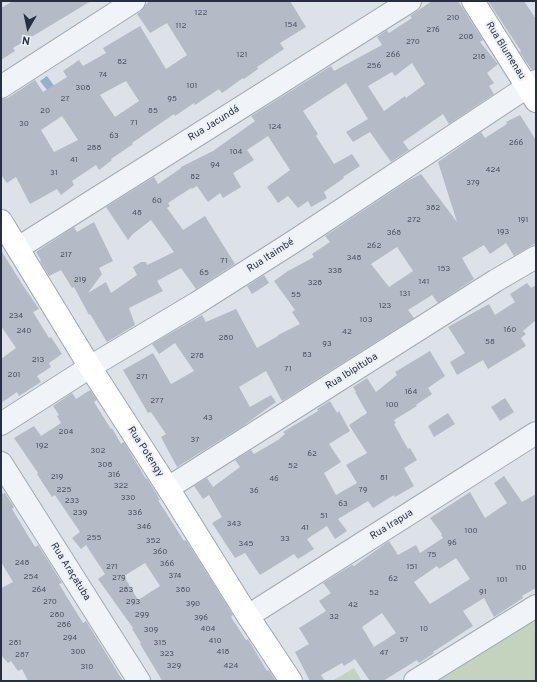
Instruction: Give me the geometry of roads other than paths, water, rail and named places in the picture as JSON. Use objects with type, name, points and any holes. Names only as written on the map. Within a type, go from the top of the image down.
[{"type":"main road","name":"Rua Blumenau","points":[[473,1],[533,89]]},
{"type":"main road","name":"Rua Potengy","points":[[1,221],[90,367],[291,681]]},
{"type":"street","points":[[1,87],[134,1]]},
{"type":"street","name":"Rua Jacundá","points":[[18,248],[410,1]]},
{"type":"street","name":"Rua Itaimbé","points":[[1,424],[90,367],[274,254],[533,89]]},
{"type":"street","name":"Rua Ibipituba","points":[[168,488],[495,281],[536,257]]},
{"type":"street","name":"Rua Irapua","points":[[248,616],[536,433]]},
{"type":"street","name":"Rua Araçatuba","points":[[1,462],[139,681]]},
{"type":"street","points":[[415,681],[536,606]]},
{"type":"water","points":[[47,76],[58,91],[51,95],[40,81]]}]
